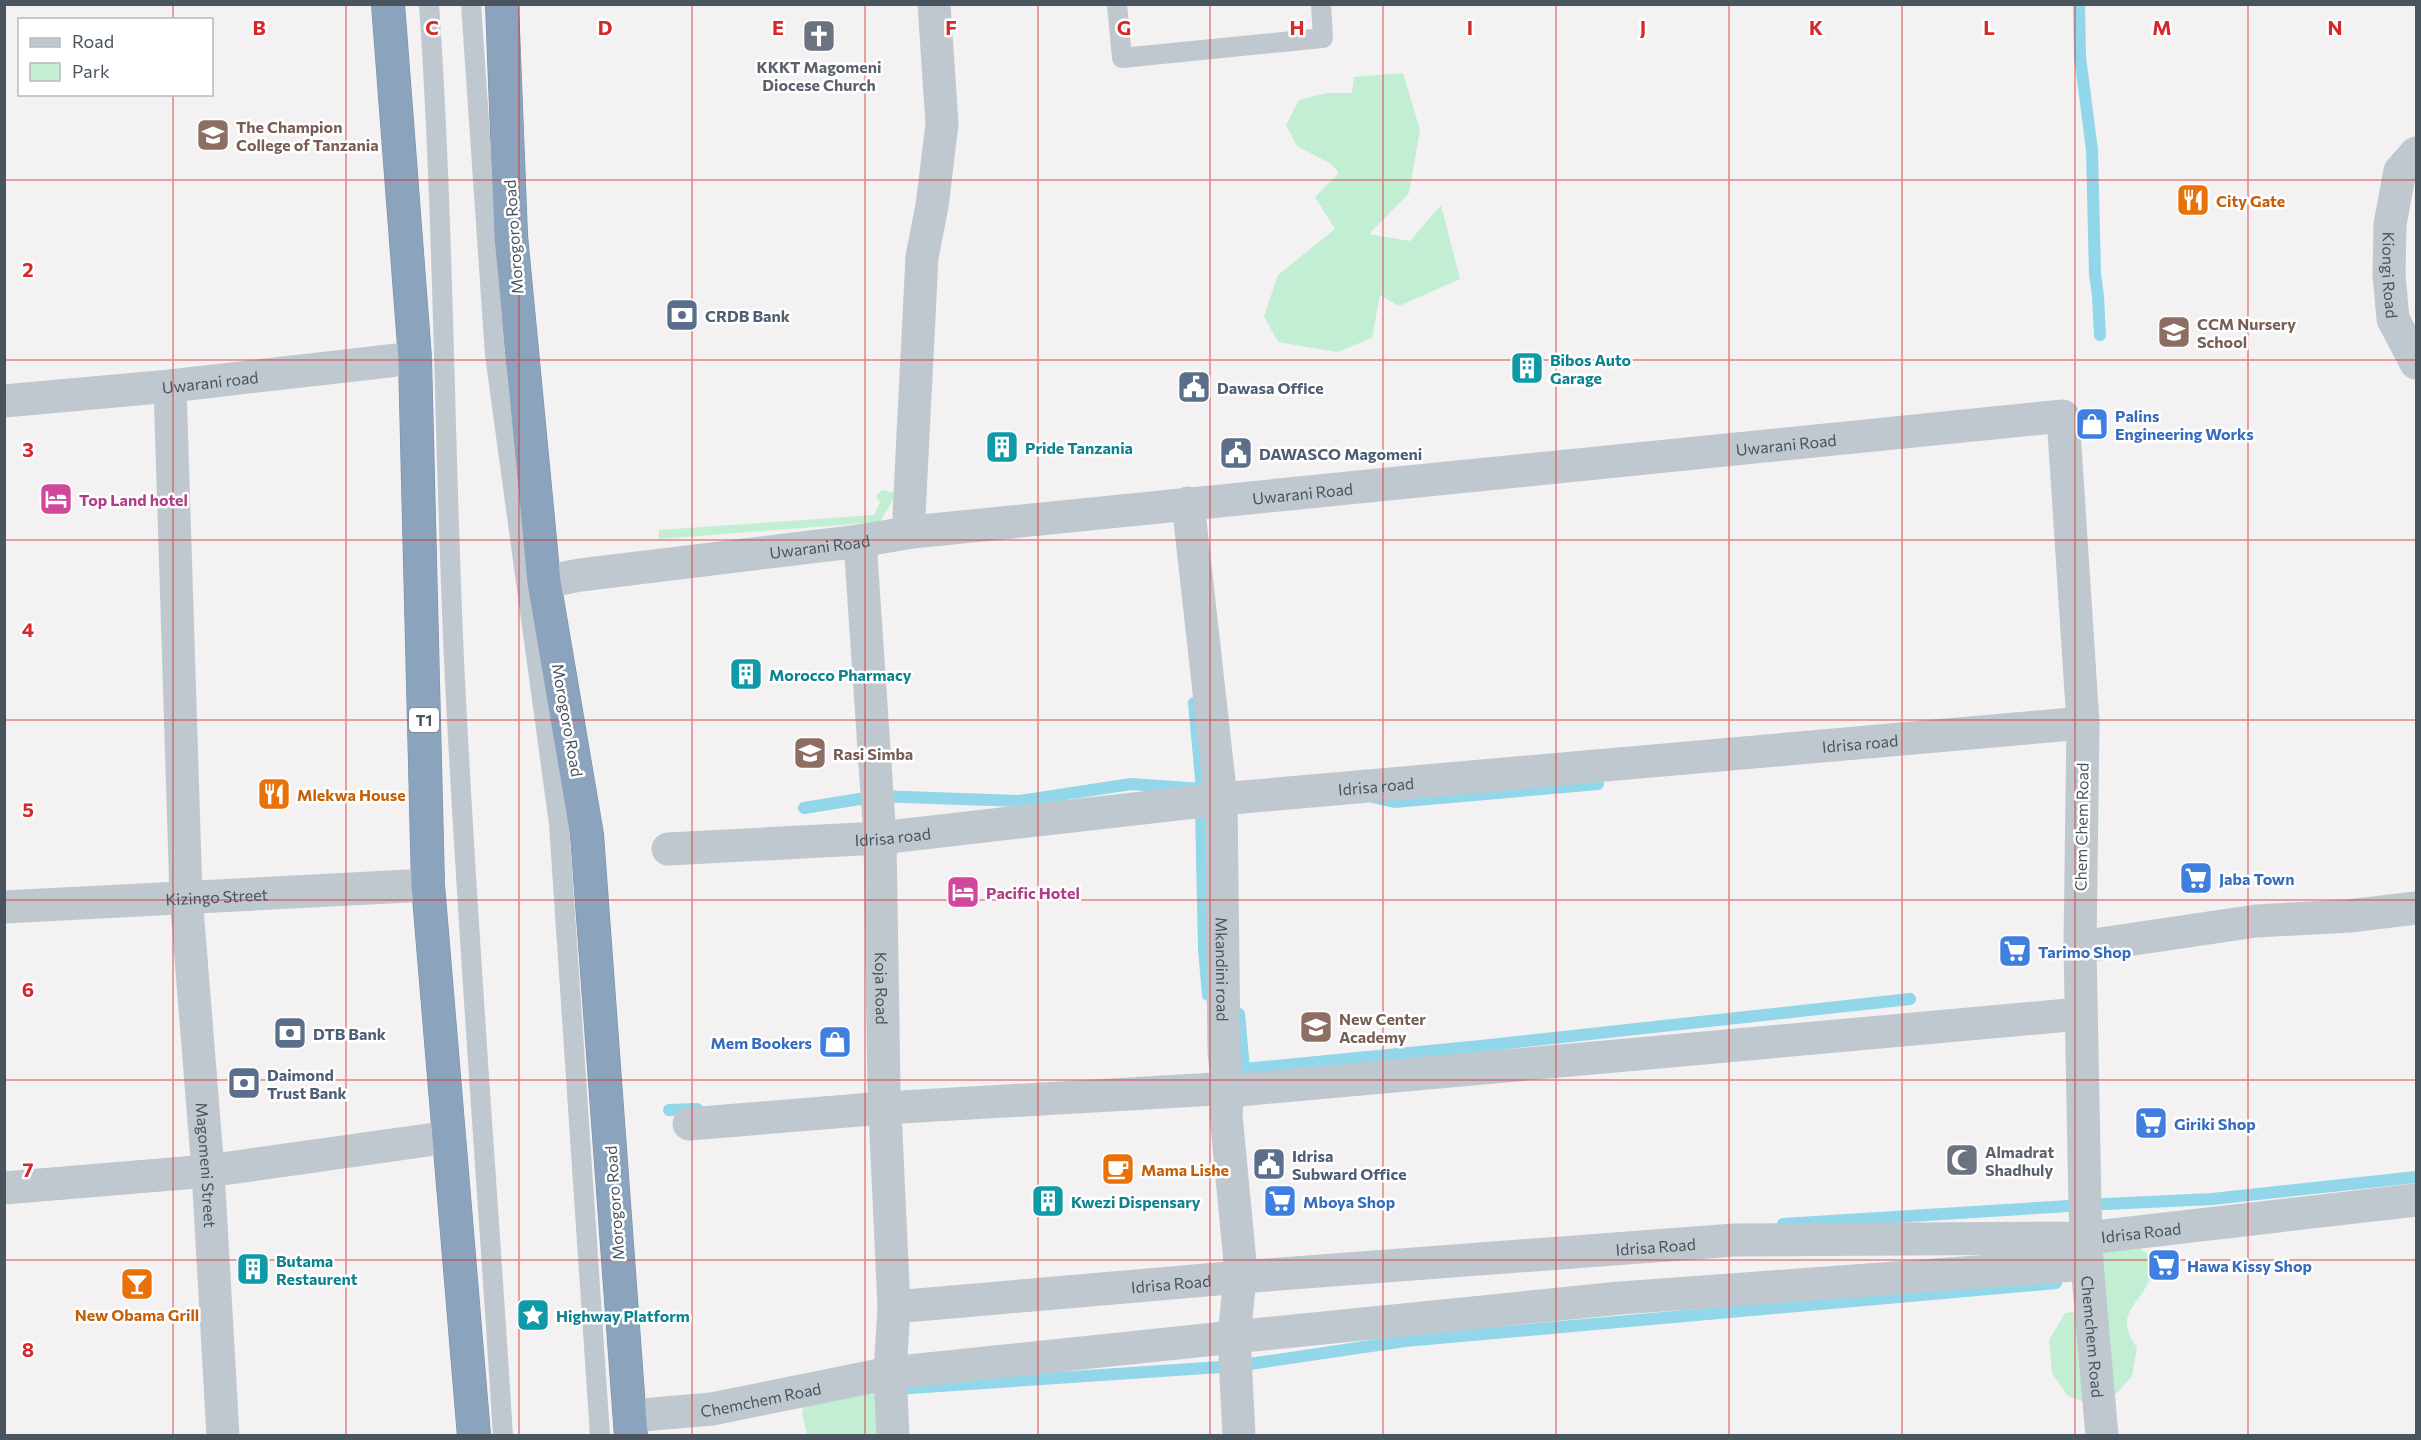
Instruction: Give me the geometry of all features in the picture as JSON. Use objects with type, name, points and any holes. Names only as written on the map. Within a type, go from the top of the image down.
[{"type":"highway","name":"T1","points":[[387,4],[415,357],[428,885],[474,1436]]},
{"type":"highway","name":"Morogoro Road","points":[[502,4],[511,236],[544,582],[587,835],[630,1426]]},
{"type":"street","points":[[912,532],[909,515],[922,257],[932,206],[942,124],[934,4]]},
{"type":"street","name":"Kiongi Road","points":[[2416,153],[2400,171],[2390,224],[2389,275],[2393,319],[2416,363]]},
{"type":"street","name":"Uwarani road","points":[[4,401],[170,386],[415,357]]},
{"type":"street","name":"Magomeni Street","points":[[170,386],[186,896],[208,1171],[223,1436]]},
{"type":"street","name":"Uwarani Road","points":[[544,582],[580,575],[860,541],[912,532],[2062,416]]},
{"type":"street","name":"Chem Chem Road","points":[[2062,416],[2083,723],[2080,1014],[2087,1251]]},
{"type":"street","name":"Mkandini road","points":[[1188,503],[1221,799],[1224,1052],[1228,1091],[1226,1115],[1240,1276],[1234,1337],[1239,1436]]},
{"type":"street","name":"Koja Road","points":[[860,541],[880,838],[884,1108],[894,1307],[890,1373],[893,1436]]},
{"type":"street","name":"Idrisa road","points":[[668,849],[880,838],[1221,799],[2083,723]]},
{"type":"street","name":"Kizingo Street","points":[[4,907],[428,885]]},
{"type":"street","points":[[2080,946],[2256,921],[2349,916],[2416,908]]},
{"type":"street","points":[[689,1124],[884,1108],[1215,1089],[1228,1091],[2080,1014]]},
{"type":"street","points":[[4,1188],[208,1171],[449,1137]]},
{"type":"street","name":"Idrisa Road","points":[[890,1373],[2087,1251],[2416,1200]]},
{"type":"street","name":"Idrisa Road","points":[[894,1307],[1240,1276],[1734,1240],[2087,1251]]},
{"type":"street","name":"Chemchem Road","points":[[2087,1251],[2102,1436]]},
{"type":"street","name":"Chemchem Road","points":[[630,1426],[890,1373]]},
{"type":"lane","points":[[429,4],[436,108],[449,557],[462,835],[479,1054],[503,1436]]},
{"type":"lane","name":"Morogoro Road","points":[[471,4],[495,355],[559,824],[600,1436]]},
{"type":"lane","points":[[1117,4],[1122,58],[1323,38],[1321,4]]},
{"type":"green space","points":[[1403,73],[1420,130],[1409,193],[1369,234],[1410,241],[1441,205],[1460,279],[1399,306],[1380,295],[1372,338],[1337,352],[1278,342],[1264,316],[1278,275],[1335,229],[1315,197],[1339,173],[1331,164],[1297,146],[1286,125],[1299,100],[1327,93],[1352,93],[1354,77]]},
{"type":"green space","points":[[882,490],[897,493],[880,522],[659,539],[659,530],[874,515],[880,502],[876,496]]},
{"type":"green space","points":[[2061,1241],[2134,1241],[2157,1265],[2128,1316],[2128,1329],[2137,1348],[2132,1376],[2116,1394],[2086,1403],[2068,1396],[2052,1373],[2049,1340],[2065,1313],[2091,1310]]},
{"type":"green space","points":[[872,1366],[887,1436],[807,1435],[802,1413],[811,1388]]},
{"type":"waterway","points":[[2079,4],[2080,57],[2092,150],[2095,274],[2100,335]]},
{"type":"waterway","points":[[804,808],[878,796],[1020,801],[1131,784],[1202,789],[1194,703]]},
{"type":"waterway","points":[[1373,797],[1394,802],[1598,784]]},
{"type":"waterway","points":[[1201,808],[1204,949],[1208,995]]},
{"type":"waterway","points":[[1239,1014],[1244,1069],[1481,1046],[1910,999]]},
{"type":"waterway","points":[[669,1110],[697,1109]]},
{"type":"waterway","points":[[1783,1224],[2212,1199],[2416,1177]]},
{"type":"waterway","points":[[895,1391],[895,1389],[1236,1366],[1405,1341],[2056,1283]]},
{"type":"place","name":"KKKT Magomeni Diocese Church","points":[[819,36]]},
{"type":"place","name":"The Champion College of Tanzania","points":[[213,135]]},
{"type":"place","name":"City Gate","points":[[2193,200]]},
{"type":"place","name":"CRDB Bank","points":[[682,315]]},
{"type":"place","name":"CCM Nursery School","points":[[2174,332]]},
{"type":"place","name":"Bibos Auto Garage","points":[[1527,368]]},
{"type":"place","name":"Dawasa Office","points":[[1194,387]]},
{"type":"place","name":"Palins Engineering Works","points":[[2092,424]]},
{"type":"place","name":"Pride Tanzania","points":[[1002,447]]},
{"type":"place","name":"DAWASCO Magomeni","points":[[1236,453]]},
{"type":"place","name":"Top Land hotel","points":[[56,499]]},
{"type":"place","name":"Morocco Pharmacy","points":[[746,674]]},
{"type":"place","name":"Rasi Simba","points":[[810,753]]},
{"type":"place","name":"Mlekwa House","points":[[274,794]]},
{"type":"place","name":"Jaba Town","points":[[2196,878]]},
{"type":"place","name":"Pacific Hotel","points":[[963,892]]},
{"type":"place","name":"Tarimo Shop","points":[[2015,951]]},
{"type":"place","name":"New Center Academy","points":[[1316,1027]]},
{"type":"place","name":"DTB Bank","points":[[290,1033]]},
{"type":"place","name":"Mem Bookers","points":[[835,1042]]},
{"type":"place","name":"Daimond Trust Bank","points":[[244,1083]]},
{"type":"place","name":"Giriki Shop","points":[[2151,1123]]},
{"type":"place","name":"Almadrat Shadhuly","points":[[1962,1160]]},
{"type":"place","name":"Idrisa Subward Office","points":[[1269,1164]]},
{"type":"place","name":"Mama Lishe","points":[[1118,1169]]},
{"type":"place","name":"Kwezi Dispensary","points":[[1048,1201]]},
{"type":"place","name":"Mboya Shop","points":[[1280,1201]]},
{"type":"place","name":"Hawa Kissy Shop","points":[[2164,1265]]},
{"type":"place","name":"Butama Restaurent","points":[[253,1269]]},
{"type":"place","name":"New Obama Grill","points":[[137,1284]]},
{"type":"place","name":"Highway Platform","points":[[533,1315]]}]
